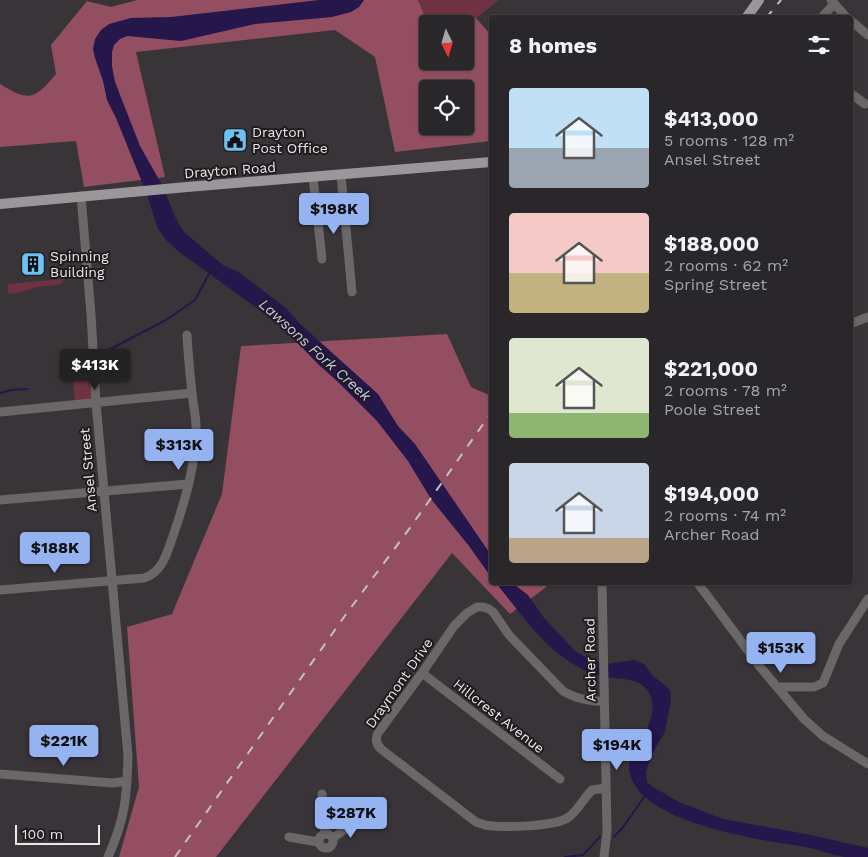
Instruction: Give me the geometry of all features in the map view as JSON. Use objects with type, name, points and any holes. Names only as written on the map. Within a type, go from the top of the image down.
[{"type":"main road","points":[[748,15],[759,0]]},
{"type":"main road","name":"Drayton Road","points":[[0,204],[489,162]]},
{"type":"street","points":[[823,15],[832,2],[845,15]]},
{"type":"street","points":[[853,22],[868,35]]},
{"type":"street","points":[[853,95],[865,104]]},
{"type":"street","points":[[341,175],[352,292]]},
{"type":"street","points":[[313,177],[322,260]]},
{"type":"street","name":"Ansel Street","points":[[82,196],[96,403],[128,756],[123,814],[108,857]]},
{"type":"street","points":[[853,323],[868,317]]},
{"type":"street","points":[[0,590],[144,578],[157,571],[164,559],[182,510],[195,444],[195,418],[187,335]]},
{"type":"street","points":[[0,412],[192,393]]},
{"type":"street","points":[[0,500],[188,484]]},
{"type":"street","name":"Archer Road","points":[[602,585],[607,831],[604,857]]},
{"type":"street","points":[[699,585],[777,687],[813,728],[839,747],[868,764]]},
{"type":"street","points":[[777,687],[814,687],[822,683],[839,644],[868,599]]},
{"type":"street","name":"Draymont Drive","points":[[604,701],[586,699],[563,691],[509,635],[493,612],[483,606],[474,608],[461,618],[376,738],[377,744],[381,749],[476,822],[494,826],[555,823],[570,816],[592,790],[606,788]]},
{"type":"street","name":"Hillcrest Avenue","points":[[422,673],[560,779]]},
{"type":"street","points":[[0,774],[113,783],[127,782]]},
{"type":"street","points":[[322,794],[329,836],[331,846],[325,853],[318,842],[320,836],[329,836],[356,821]]},
{"type":"street","points":[[289,837],[318,842]]},
{"type":"shaded area","points":[[137,0],[418,0],[424,15],[419,15],[419,70],[474,70],[474,18],[476,18],[489,33],[489,141],[395,152],[375,57],[335,30],[136,52],[165,177],[84,187],[76,141],[0,147],[0,84],[25,96],[31,96],[42,89],[56,74],[51,45],[87,1],[111,7]]},
{"type":"shaded area","points":[[418,0],[499,0],[474,18],[474,15],[424,15]]},
{"type":"shaded area","points":[[64,279],[62,283],[57,285],[36,287],[8,294],[8,284]]},
{"type":"shaded area","points":[[447,334],[471,387],[489,395],[489,585],[548,585],[510,614],[452,553],[216,857],[119,857],[139,787],[127,627],[172,614],[222,494],[241,346]]},
{"type":"shaded area","points":[[91,379],[92,396],[88,400],[75,401],[73,381]]},
{"type":"water","name":"Lawsons Fork Creek","points":[[319,0],[364,0],[359,7],[351,12],[332,17],[255,24],[181,41],[127,36],[120,39],[114,45],[112,52],[115,82],[140,146],[162,185],[176,219],[184,232],[223,265],[240,273],[286,308],[299,323],[378,394],[398,426],[415,444],[489,552],[489,574],[431,499],[408,461],[377,421],[279,324],[178,251],[158,229],[146,192],[107,100],[93,49],[95,39],[101,30],[109,24],[131,18],[171,17]]},
{"type":"water","points":[[498,585],[515,585],[528,595],[544,618],[575,651],[587,658],[606,664],[634,660],[644,664],[653,676],[670,691],[671,699],[665,732],[652,754],[646,772],[647,782],[653,787],[679,802],[723,819],[806,834],[868,848],[868,857],[845,857],[810,848],[731,833],[674,815],[651,802],[635,786],[629,766],[631,758],[639,746],[651,718],[651,696],[647,690],[632,680],[607,677],[580,668],[553,649],[532,628]]},
{"type":"waterway","points":[[101,354],[166,320],[195,300],[210,272]]},
{"type":"waterway","points":[[65,376],[85,364]]},
{"type":"waterway","points":[[0,393],[27,389]]},
{"type":"waterway","points":[[614,837],[644,797]]},
{"type":"waterway","points":[[565,857],[583,855],[600,837]]},
{"type":"railway","points":[[768,15],[781,0]]},
{"type":"railway","points":[[175,857],[489,416]]},
{"type":"place","name":"Drayton Post Office","points":[[235,140]]},
{"type":"place","name":"Spinning Building","points":[[33,264]]}]
